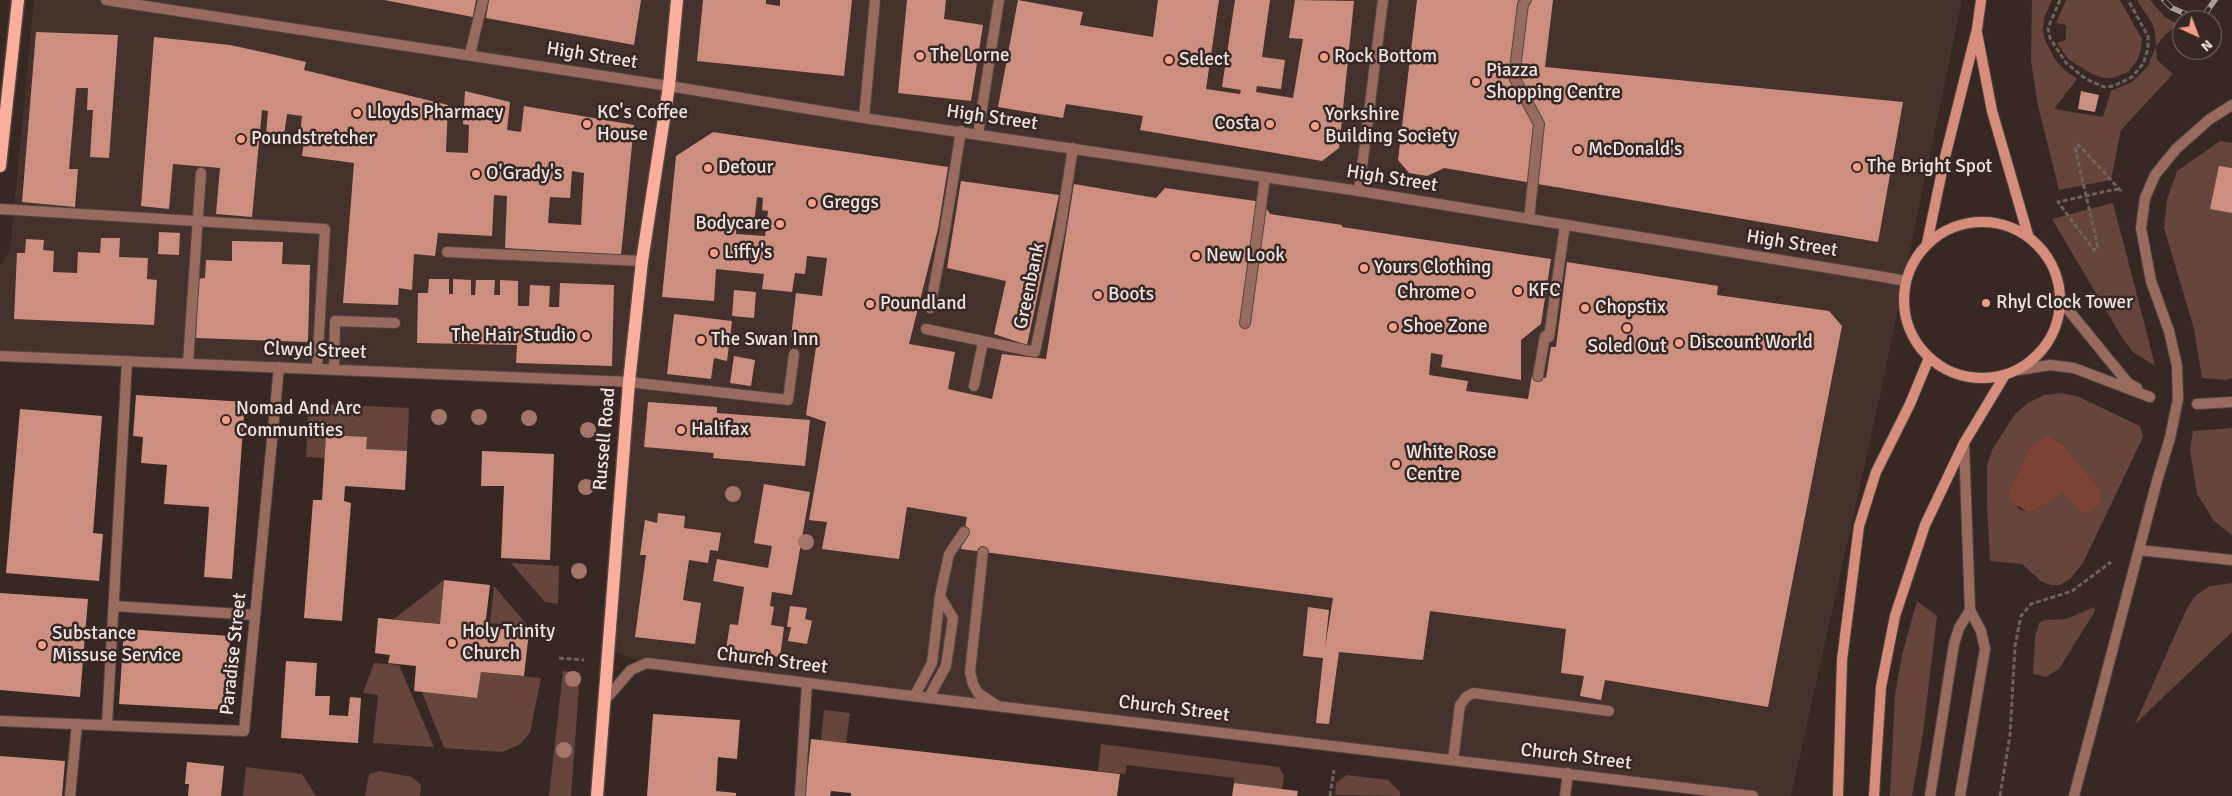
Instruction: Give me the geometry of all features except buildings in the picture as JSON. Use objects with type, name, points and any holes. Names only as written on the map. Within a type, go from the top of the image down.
[{"type":"main road","points":[[0,166],[18,0]]},
{"type":"main road","name":"Russell Road","points":[[597,796],[629,382],[642,261],[669,86],[677,0]]},
{"type":"main road","points":[[1927,243],[1945,157],[1977,29],[1981,0]]},
{"type":"main road","points":[[1977,29],[1992,111],[2028,235]]},
{"type":"main road","points":[[1976,221],[2003,224],[2028,235],[2042,248],[2052,264],[2058,282],[2061,301],[2058,322],[2049,341],[2035,357],[2018,370],[2005,375],[1986,378],[1965,376],[1946,370],[1929,358],[1916,342],[1907,323],[1904,302],[1906,281],[1914,261],[1927,243],[1950,228],[1976,221]]},
{"type":"main road","points":[[1838,796],[1842,660],[1859,526],[1876,472],[1910,404],[1929,358]]},
{"type":"main road","points":[[1874,796],[1881,687],[1895,616],[1925,525],[1964,443],[2005,375]]},
{"type":"street","name":"High Street","points":[[106,0],[470,54],[864,118],[1359,191],[1906,281]]},
{"type":"street","points":[[470,54],[482,0]]},
{"type":"street","points":[[864,118],[875,0]]},
{"type":"street","points":[[978,134],[999,0]]},
{"type":"street","points":[[1359,191],[1382,0]]},
{"type":"street","points":[[1526,0],[1523,4],[1514,77],[1539,124],[1529,219]]},
{"type":"street","points":[[2074,796],[2170,438],[2178,399],[2177,366],[2169,332],[2152,281],[2140,228],[2144,198],[2155,175],[2176,149],[2210,119],[2232,105]]},
{"type":"street","points":[[930,308],[961,131]]},
{"type":"street","name":"Greenbank","points":[[926,329],[1034,352],[1060,230],[1073,148]]},
{"type":"street","points":[[188,363],[200,173]]},
{"type":"street","points":[[1245,323],[1265,177]]},
{"type":"street","points":[[0,209],[325,229],[317,369]]},
{"type":"street","points":[[1538,376],[1545,336],[1549,337],[1565,225]]},
{"type":"street","points":[[447,252],[642,261]]},
{"type":"street","points":[[2018,370],[2050,365],[2074,368],[2150,397],[2128,383],[2061,301]]},
{"type":"street","points":[[334,369],[335,321],[395,323]]},
{"type":"street","points":[[974,386],[983,342]]},
{"type":"street","name":"Clwyd Street","points":[[0,356],[629,382],[788,400],[794,354]]},
{"type":"street","points":[[107,725],[126,361]]},
{"type":"street","name":"Paradise Street","points":[[0,721],[244,731],[280,367]]},
{"type":"street","points":[[2197,404],[2232,402]]},
{"type":"street","points":[[1960,796],[1985,649],[1981,631],[1970,610],[1964,443]]},
{"type":"street","points":[[915,695],[932,663],[940,596],[949,554],[964,532]]},
{"type":"street","points":[[2139,550],[2232,560]]},
{"type":"street","points":[[983,552],[970,672],[978,693],[996,705]]},
{"type":"street","points":[[929,697],[946,666],[953,618],[940,596]]},
{"type":"street","points":[[114,606],[256,616]]},
{"type":"street","points":[[1930,796],[1954,644],[1959,628],[1970,610]]},
{"type":"street","name":"Church Street","points":[[605,700],[631,670],[646,663],[1753,796]]},
{"type":"street","points":[[800,796],[807,682]]},
{"type":"street","points":[[1453,760],[1460,706],[1466,697],[1474,693],[1609,712]]},
{"type":"street","points":[[70,796],[77,724]]},
{"type":"street","points":[[1565,796],[1568,774]]},
{"type":"path","points":[[2060,0],[2048,28],[2050,38],[2066,63],[2086,78],[2104,87],[2114,86],[2132,77],[2143,64],[2148,49],[2148,36],[2128,0]]},
{"type":"path","points":[[2120,189],[2112,190],[2103,192],[2094,194],[2085,196],[2058,202],[2094,250],[2098,248],[2088,202],[2085,193],[2075,147],[2079,146],[2120,189],[2143,214]]},
{"type":"path","points":[[2000,796],[2010,735],[2015,646],[2021,616],[2031,604],[2072,591],[2113,560]]},
{"type":"shaded area","points":[[34,0],[1962,0],[1880,395],[1791,796],[1753,796],[647,663],[607,650],[628,382],[0,356],[0,266],[10,251]]},
{"type":"shaded area","points":[[2032,0],[2052,0],[2044,18],[2043,31],[2045,40],[2056,61],[2077,79],[2054,109],[2103,117],[2111,91],[2132,82],[2148,66],[2156,46],[2157,60],[2173,74],[2121,130],[2111,180],[2059,190],[2038,106],[2031,61]]},
{"type":"shaded area","points":[[2066,0],[2120,0],[2142,39],[2138,59],[2128,72],[2113,78],[2104,78],[2092,74],[2069,60],[2057,43],[2066,40],[2066,25],[2056,23]]},
{"type":"shaded area","points":[[2137,0],[2150,0],[2165,17],[2172,21],[2172,29],[2156,46],[2153,25]]},
{"type":"shaded area","points":[[2220,141],[2232,143],[2232,378],[2226,380],[2202,378],[2194,329],[2164,228],[2167,199],[2177,171]]},
{"type":"shaded area","points":[[2113,203],[2155,366],[2133,352],[2123,339],[2052,219]]},
{"type":"shaded area","points":[[2062,393],[2079,397],[2140,426],[2143,437],[2083,563],[2070,579],[2060,585],[2042,582],[2022,564],[1990,561],[1987,465],[1993,448],[2015,414],[2028,403],[2044,395]],"holes":[[[2054,438],[2063,444],[2099,488],[2079,511],[2063,493],[2036,510],[2027,512],[2019,509],[2008,493],[2029,449]]]},
{"type":"shaded area","points":[[320,404],[409,408],[407,451],[366,449],[366,437],[326,435],[325,458],[306,457],[308,414],[312,407]]},
{"type":"shaded area","points":[[2232,428],[2232,535],[2214,521],[2197,494],[2190,450],[2193,431]]},
{"type":"shaded area","points":[[2048,435],[2063,444],[2103,494],[2099,505],[2090,512],[2079,511],[2063,493],[2036,510],[2027,512],[2012,502],[2008,493],[2029,449]]},
{"type":"shaded area","points":[[511,563],[559,566],[558,604],[545,602]]},
{"type":"shaded area","points":[[444,580],[440,624],[394,619]]},
{"type":"shaded area","points":[[2232,583],[2232,632],[2135,724],[2187,608],[2196,595],[2210,586]]},
{"type":"shaded area","points":[[494,586],[529,627],[490,623]]},
{"type":"shaded area","points":[[1917,601],[1937,616],[1923,733],[1912,796],[1890,796],[1895,694],[1902,655]]},
{"type":"shaded area","points":[[2094,607],[2095,611],[2059,669],[2046,677],[2033,674],[2035,637],[2039,623],[2045,620],[2066,619]]},
{"type":"shaded area","points":[[374,663],[399,665],[434,747],[373,743],[378,695],[363,693]]},
{"type":"shaded area","points":[[563,671],[580,673],[571,796],[549,796]]},
{"type":"shaded area","points":[[481,672],[541,678],[530,733],[519,745],[502,752],[444,748],[422,692],[477,698]]},
{"type":"shaded area","points":[[824,710],[850,713],[846,743],[821,740]]},
{"type":"shaded area","points":[[1101,744],[1279,767],[1284,776],[1282,789],[1234,783],[1234,778],[1127,765],[1125,774],[1098,771]]},
{"type":"shaded area","points":[[246,767],[302,774],[316,796],[243,796]]},
{"type":"shaded area","points":[[380,771],[412,777],[421,785],[420,796],[365,796],[369,774]]},
{"type":"shaded area","points":[[1347,775],[1388,780],[1400,792],[1400,796],[1335,795],[1336,783]]},
{"type":"railway","points":[[2164,0],[2172,8],[2195,18],[2205,14],[2215,0]]},
{"type":"place","name":"The Lorne","points":[[920,56]]},
{"type":"place","name":"Rock Bottom","points":[[1324,57]]},
{"type":"place","name":"Select","points":[[1169,60]]},
{"type":"place","name":"Piazza Shopping Centre","points":[[1476,82]]},
{"type":"place","name":"Lloyds Pharmacy","points":[[357,113]]},
{"type":"place","name":"KC's Coffee House","points":[[587,124]]},
{"type":"place","name":"Costa","points":[[1270,124]]},
{"type":"place","name":"Yorkshire Building Society","points":[[1315,126]]},
{"type":"place","name":"Poundstretcher","points":[[241,139]]},
{"type":"place","name":"McDonald's","points":[[1578,150]]},
{"type":"place","name":"The Bright Spot","points":[[1857,167]]},
{"type":"place","name":"Detour","points":[[708,168]]},
{"type":"place","name":"O'Grady's","points":[[476,174]]},
{"type":"place","name":"Greggs","points":[[812,203]]},
{"type":"place","name":"Bodycare","points":[[780,224]]},
{"type":"place","name":"Liffy's","points":[[714,253]]},
{"type":"place","name":"New Look","points":[[1196,256]]},
{"type":"place","name":"Yours Clothing","points":[[1364,268]]},
{"type":"place","name":"KFC","points":[[1518,291]]},
{"type":"place","name":"Chrome","points":[[1470,293]]},
{"type":"place","name":"Boots","points":[[1098,295]]},
{"type":"place","name":"Rhyl Clock Tower","points":[[1986,303]]},
{"type":"place","name":"Poundland","points":[[870,304]]},
{"type":"place","name":"Chopstix","points":[[1585,308]]},
{"type":"place","name":"Shoe Zone","points":[[1393,327]]},
{"type":"place","name":"Soled Out","points":[[1627,328]]},
{"type":"place","name":"The Hair Studio","points":[[586,336]]},
{"type":"place","name":"The Swan Inn","points":[[701,340]]},
{"type":"place","name":"Discount World","points":[[1679,343]]},
{"type":"place","name":"Nomad And Arc Communities","points":[[226,420]]},
{"type":"place","name":"Halifax","points":[[681,430]]},
{"type":"place","name":"White Rose Centre","points":[[1396,464]]},
{"type":"place","name":"Holy Trinity Church","points":[[452,643]]},
{"type":"place","name":"Substance Missuse Service","points":[[42,645]]}]
